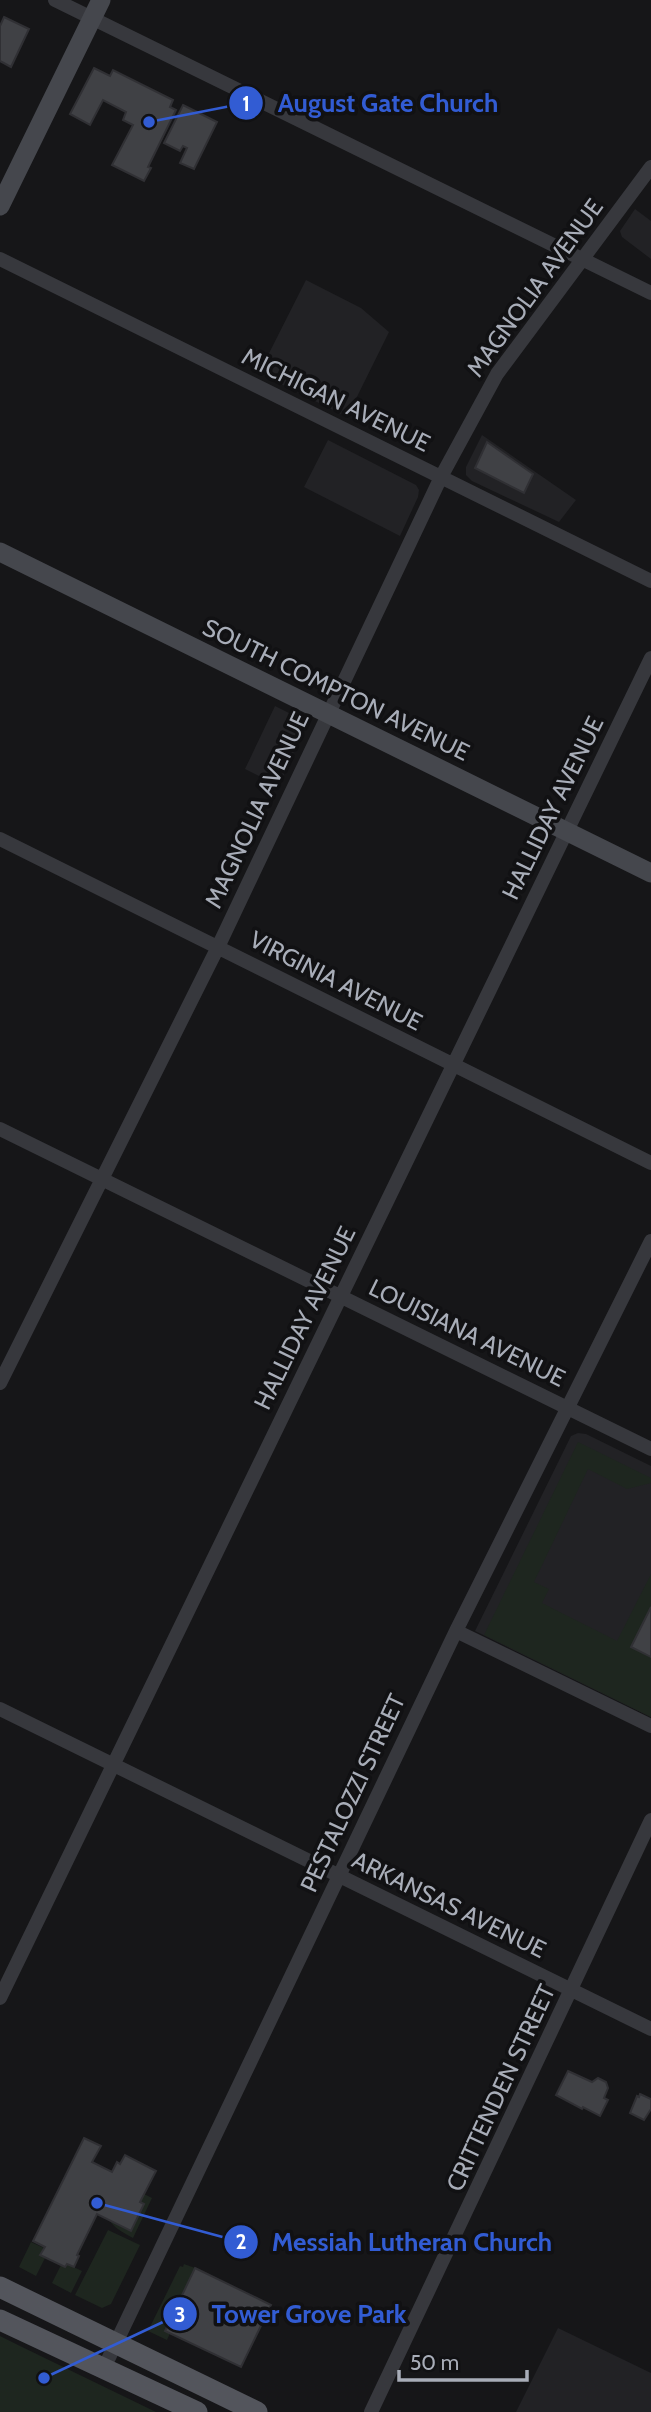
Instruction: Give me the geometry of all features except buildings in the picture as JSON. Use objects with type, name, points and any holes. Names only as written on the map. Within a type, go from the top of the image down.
[{"type":"main road","points":[[0,206],[101,0]]},
{"type":"main road","name":"SOUTH COMPTON AVENUE","points":[[0,552],[651,873]]},
{"type":"main road","points":[[0,2287],[257,2412]]},
{"type":"main road","points":[[0,2320],[198,2412]]},
{"type":"street","points":[[55,0],[651,293]]},
{"type":"street","name":"MAGNOLIA AVENUE","points":[[0,1383],[218,947],[441,477],[497,374],[651,167]]},
{"type":"street","name":"MICHIGAN AVENUE","points":[[0,260],[651,581]]},
{"type":"street","name":"HALLIDAY AVENUE","points":[[0,1998],[651,658]]},
{"type":"street","name":"VIRGINIA AVENUE","points":[[0,839],[651,1163]]},
{"type":"street","name":"LOUISIANA AVENUE","points":[[0,1129],[651,1448]]},
{"type":"street","name":"PESTALOZZI STREET","points":[[104,2368],[456,1630],[651,1241]]},
{"type":"street","points":[[456,1630],[651,1726]]},
{"type":"street","name":"ARKANSAS AVENUE","points":[[0,1709],[651,2029]]},
{"type":"street","name":"CRITTENDEN STREET","points":[[371,2412],[651,1820]]},
{"type":"shaded area","points":[[635,209],[651,221],[651,259],[622,237],[620,231]]},
{"type":"shaded area","points":[[306,280],[361,308],[389,332],[347,417],[259,373]]},
{"type":"shaded area","points":[[482,435],[576,500],[559,522],[472,481],[466,475],[466,467]]},
{"type":"shaded area","points":[[328,440],[416,485],[419,490],[418,497],[400,536],[304,487]]},
{"type":"shaded area","points":[[275,706],[304,723],[279,786],[245,769]]},
{"type":"shaded area","points":[[586,1434],[651,1466],[651,1717],[475,1631],[571,1436]]},
{"type":"shaded area","points":[[578,1442],[651,1478],[651,1483],[627,1489],[588,1469],[534,1582],[549,1589],[542,1603],[617,1641],[651,1574],[651,1607],[631,1647],[651,1657],[651,1717],[484,1635]]},
{"type":"shaded area","points":[[144,2194],[152,2198],[133,2238],[110,2221],[131,2231],[144,2204],[140,2202]]},
{"type":"shaded area","points":[[108,2230],[140,2245],[111,2304],[102,2308],[75,2295]]},
{"type":"shaded area","points":[[31,2242],[44,2248],[41,2255],[45,2258],[36,2276],[19,2267]]},
{"type":"shaded area","points":[[67,2264],[82,2271],[71,2293],[52,2283],[61,2265],[65,2267]]},
{"type":"shaded area","points":[[184,2264],[195,2268],[165,2330],[170,2333],[167,2340],[148,2331],[180,2266],[183,2267]]},
{"type":"shaded area","points":[[558,2328],[651,2373],[651,2412],[516,2412]]},
{"type":"shaded area","points":[[0,2336],[18,2345],[156,2412],[0,2412]]},
{"type":"place","name":"August Gate Church","points":[[149,122]]},
{"type":"place","name":"Messiah Lutheran Church","points":[[97,2203]]},
{"type":"place","name":"Tower Grove Park","points":[[44,2378]]}]
